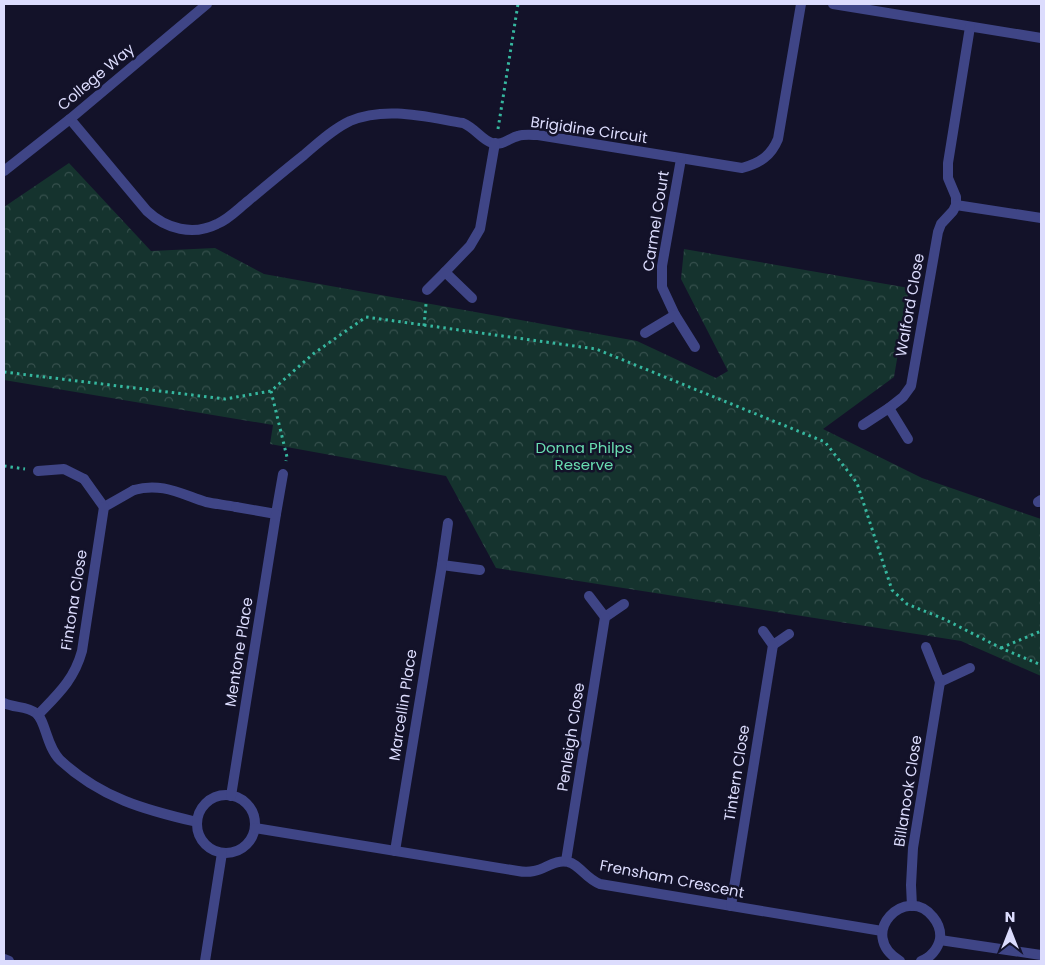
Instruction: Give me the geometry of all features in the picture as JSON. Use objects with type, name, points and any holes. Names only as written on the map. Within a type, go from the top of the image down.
[{"type":"street","name":"College Way","points":[[4,171],[70,119],[207,4]]},
{"type":"street","name":"Brigidine Circuit","points":[[495,143],[506,142],[520,135],[538,135],[742,168],[754,164],[767,157],[774,149],[781,128],[801,4]]},
{"type":"street","points":[[833,4],[1041,38]]},
{"type":"street","points":[[970,27],[948,163],[948,178],[956,197],[956,205],[1041,218]]},
{"type":"street","points":[[70,119],[147,211],[157,220],[180,229],[194,230],[216,225],[226,220],[326,136],[363,117],[392,113],[471,126],[484,138],[495,143],[480,229],[470,246],[427,290]]},
{"type":"street","name":"Carmel Court","points":[[681,159],[662,266],[662,286],[695,347]]},
{"type":"street","name":"Walford Close","points":[[863,425],[903,398],[911,386],[938,232],[941,224],[956,205]]},
{"type":"street","points":[[445,272],[472,298]]},
{"type":"street","points":[[645,333],[676,315]]},
{"type":"street","points":[[889,408],[908,440]]},
{"type":"street","points":[[38,471],[64,469],[84,479],[104,506],[134,490],[152,486],[211,503],[276,514]]},
{"type":"street","name":"Mentone Place","points":[[231,796],[283,474]]},
{"type":"street","name":"Fintona Close","points":[[38,715],[72,677],[78,665],[82,651],[104,506]]},
{"type":"street","name":"Marcellin Place","points":[[395,851],[448,523]]},
{"type":"street","points":[[442,565],[480,570]]},
{"type":"street","points":[[589,596],[605,617],[624,604]]},
{"type":"street","name":"Penleigh Close","points":[[566,861],[605,617]]},
{"type":"street","points":[[763,631],[773,646],[789,634]]},
{"type":"street","name":"Tintern Close","points":[[731,906],[773,646]]},
{"type":"street","points":[[926,648],[940,682],[970,668]]},
{"type":"street","name":"Billanook Close","points":[[912,906],[911,885],[916,830],[940,682]]},
{"type":"street","points":[[4,703],[38,715],[53,752],[60,760],[88,782],[123,802],[197,822]]},
{"type":"street","points":[[231,796],[247,804],[255,819],[255,828],[252,837],[240,850],[222,853],[206,845],[198,831],[197,822],[200,813],[212,798],[231,796]]},
{"type":"street","points":[[255,828],[526,872],[566,861]]},
{"type":"street","points":[[205,961],[222,853]]},
{"type":"street","name":"Frensham Crescent","points":[[566,861],[575,865],[589,879],[600,884],[882,931]]},
{"type":"street","points":[[900,961],[886,949],[882,940],[882,931],[889,915],[896,910],[912,906],[922,908],[930,913],[936,920],[940,930],[940,940],[937,948],[932,954],[921,961]]},
{"type":"street","points":[[940,940],[1041,955]]},
{"type":"street","points":[[4,958],[10,961]]},
{"type":"path","points":[[495,143],[518,4]]},
{"type":"path","points":[[424,326],[427,290]]},
{"type":"path","points":[[4,372],[225,400],[271,391],[312,354],[366,317],[596,349],[825,442],[857,483],[892,590],[907,604],[944,619],[1001,648],[1041,665]]},
{"type":"path","points":[[271,391],[287,457],[283,474]]},
{"type":"path","points":[[4,466],[38,471]]},
{"type":"path","points":[[1001,648],[1041,631]]},
{"type":"green space","name":"Donna Philps Reserve","points":[[69,163],[151,251],[215,248],[264,274],[637,341],[716,378],[728,371],[681,279],[684,249],[909,288],[894,377],[823,429],[922,478],[1041,519],[1041,676],[961,641],[496,568],[446,476],[270,444],[273,425],[4,380],[4,207]]}]
